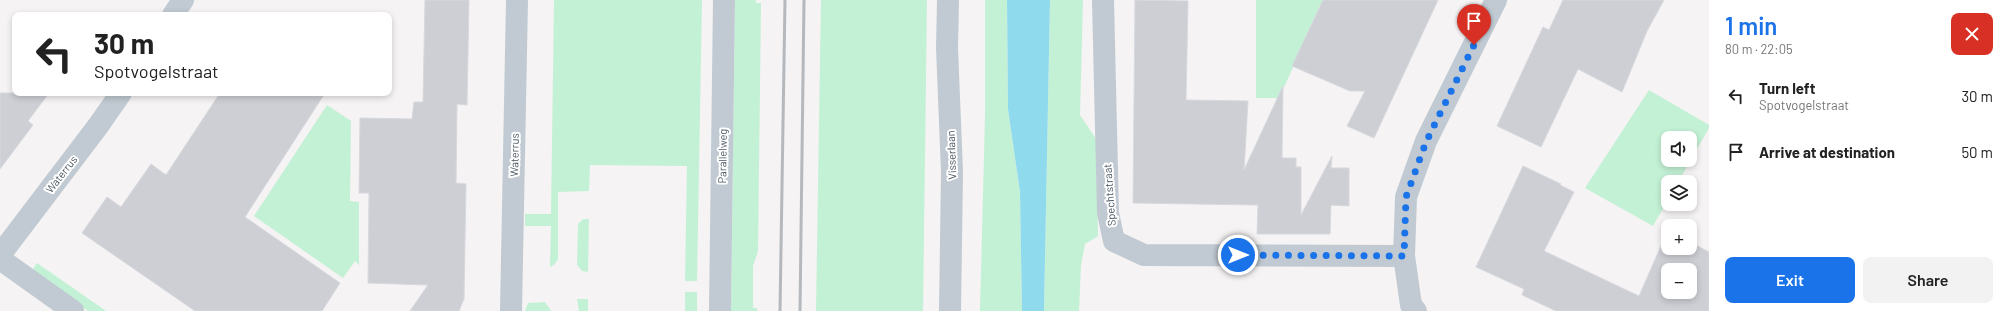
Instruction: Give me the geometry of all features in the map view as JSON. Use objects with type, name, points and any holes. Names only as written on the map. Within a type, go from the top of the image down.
[{"type":"street","points":[[175,12],[183,0]]},
{"type":"street","name":"Waterrus","points":[[511,311],[516,0]]},
{"type":"street","name":"Parallelweg","points":[[720,311],[724,0]]},
{"type":"street","name":"Visserlaan","points":[[948,0],[947,48],[952,172],[952,279],[950,311]]},
{"type":"street","name":"Spechtstraat","points":[[1102,0],[1108,213],[1114,241],[1144,255],[1404,256]]},
{"type":"street","points":[[1416,311],[1411,305],[1404,256],[1406,197],[1423,148],[1496,0]]},
{"type":"street","name":"Waterrus","points":[[0,255],[98,126],[119,96]]},
{"type":"street","points":[[0,259],[73,311]]},
{"type":"green space","points":[[554,0],[702,0],[697,281],[685,281],[687,166],[590,165],[589,191],[558,192],[558,259],[554,265],[550,267],[551,226],[525,226],[525,214],[551,214]]},
{"type":"green space","points":[[735,0],[756,0],[756,3],[761,3],[758,251],[753,266],[753,308],[757,308],[757,311],[731,311]]},
{"type":"green space","points":[[821,0],[927,0],[923,311],[816,311]]},
{"type":"green space","points":[[985,0],[1007,0],[1008,109],[1020,192],[1022,311],[980,311],[985,116]]},
{"type":"green space","points":[[1050,0],[1083,0],[1080,115],[1096,139],[1098,236],[1085,244],[1081,265],[1079,311],[1044,311]]},
{"type":"green space","points":[[1256,0],[1324,0],[1279,98],[1256,98]]},
{"type":"green space","points":[[1649,90],[1709,125],[1709,128],[1697,149],[1697,131],[1661,131],[1661,167],[1687,167],[1682,175],[1661,175],[1662,211],[1653,226],[1585,188]]},
{"type":"green space","points":[[327,105],[351,121],[350,201],[359,202],[359,265],[355,261],[343,278],[254,216]]},
{"type":"green space","points":[[583,219],[589,219],[588,272],[582,271],[577,265],[578,224]]},
{"type":"green space","points":[[37,263],[106,311],[88,311],[31,272]]},
{"type":"green space","points":[[685,292],[697,292],[697,311],[685,311]]},
{"type":"green space","points":[[577,299],[588,299],[588,311],[579,311]]},
{"type":"green space","points":[[545,302],[551,311],[525,311],[528,303]]},
{"type":"water","points":[[1007,0],[1050,0],[1044,311],[1022,311],[1020,192],[1008,109]]},
{"type":"building","points":[[425,0],[469,0],[467,105],[457,104],[456,183],[466,184],[464,299],[459,311],[410,311],[428,285],[368,283],[369,193],[359,193],[360,118],[412,119],[414,102],[423,102]]},
{"type":"building","points":[[1135,0],[1188,1],[1186,100],[1248,101],[1244,170],[1283,86],[1282,158],[1296,158],[1296,167],[1301,167],[1301,215],[1332,156],[1331,168],[1349,168],[1349,206],[1331,205],[1330,234],[1257,234],[1258,205],[1133,203]]},
{"type":"building","points":[[1323,0],[1438,0],[1374,138],[1347,126],[1365,91],[1350,91],[1292,66]]},
{"type":"building","points":[[1563,0],[1664,0],[1647,31],[1622,92],[1578,69],[1541,147],[1497,126],[1543,27],[1549,30]]},
{"type":"building","points":[[0,93],[12,93],[12,96],[47,96],[28,121],[33,125],[0,169]]},
{"type":"building","points":[[218,96],[323,96],[245,217],[340,283],[322,311],[195,311],[82,233],[107,197],[121,207],[151,164],[166,175]]},
{"type":"building","points":[[1523,166],[1561,184],[1560,185],[1574,192],[1544,251],[1639,296],[1661,246],[1661,255],[1697,255],[1697,246],[1709,252],[1709,311],[1556,311],[1522,295],[1524,289],[1476,267]]},
{"type":"railway","points":[[780,311],[785,0]]},
{"type":"railway","points":[[800,311],[804,0]]},
{"type":"route","points":[[1238,255],[1404,256],[1406,197],[1426,142],[1474,45]]}]
